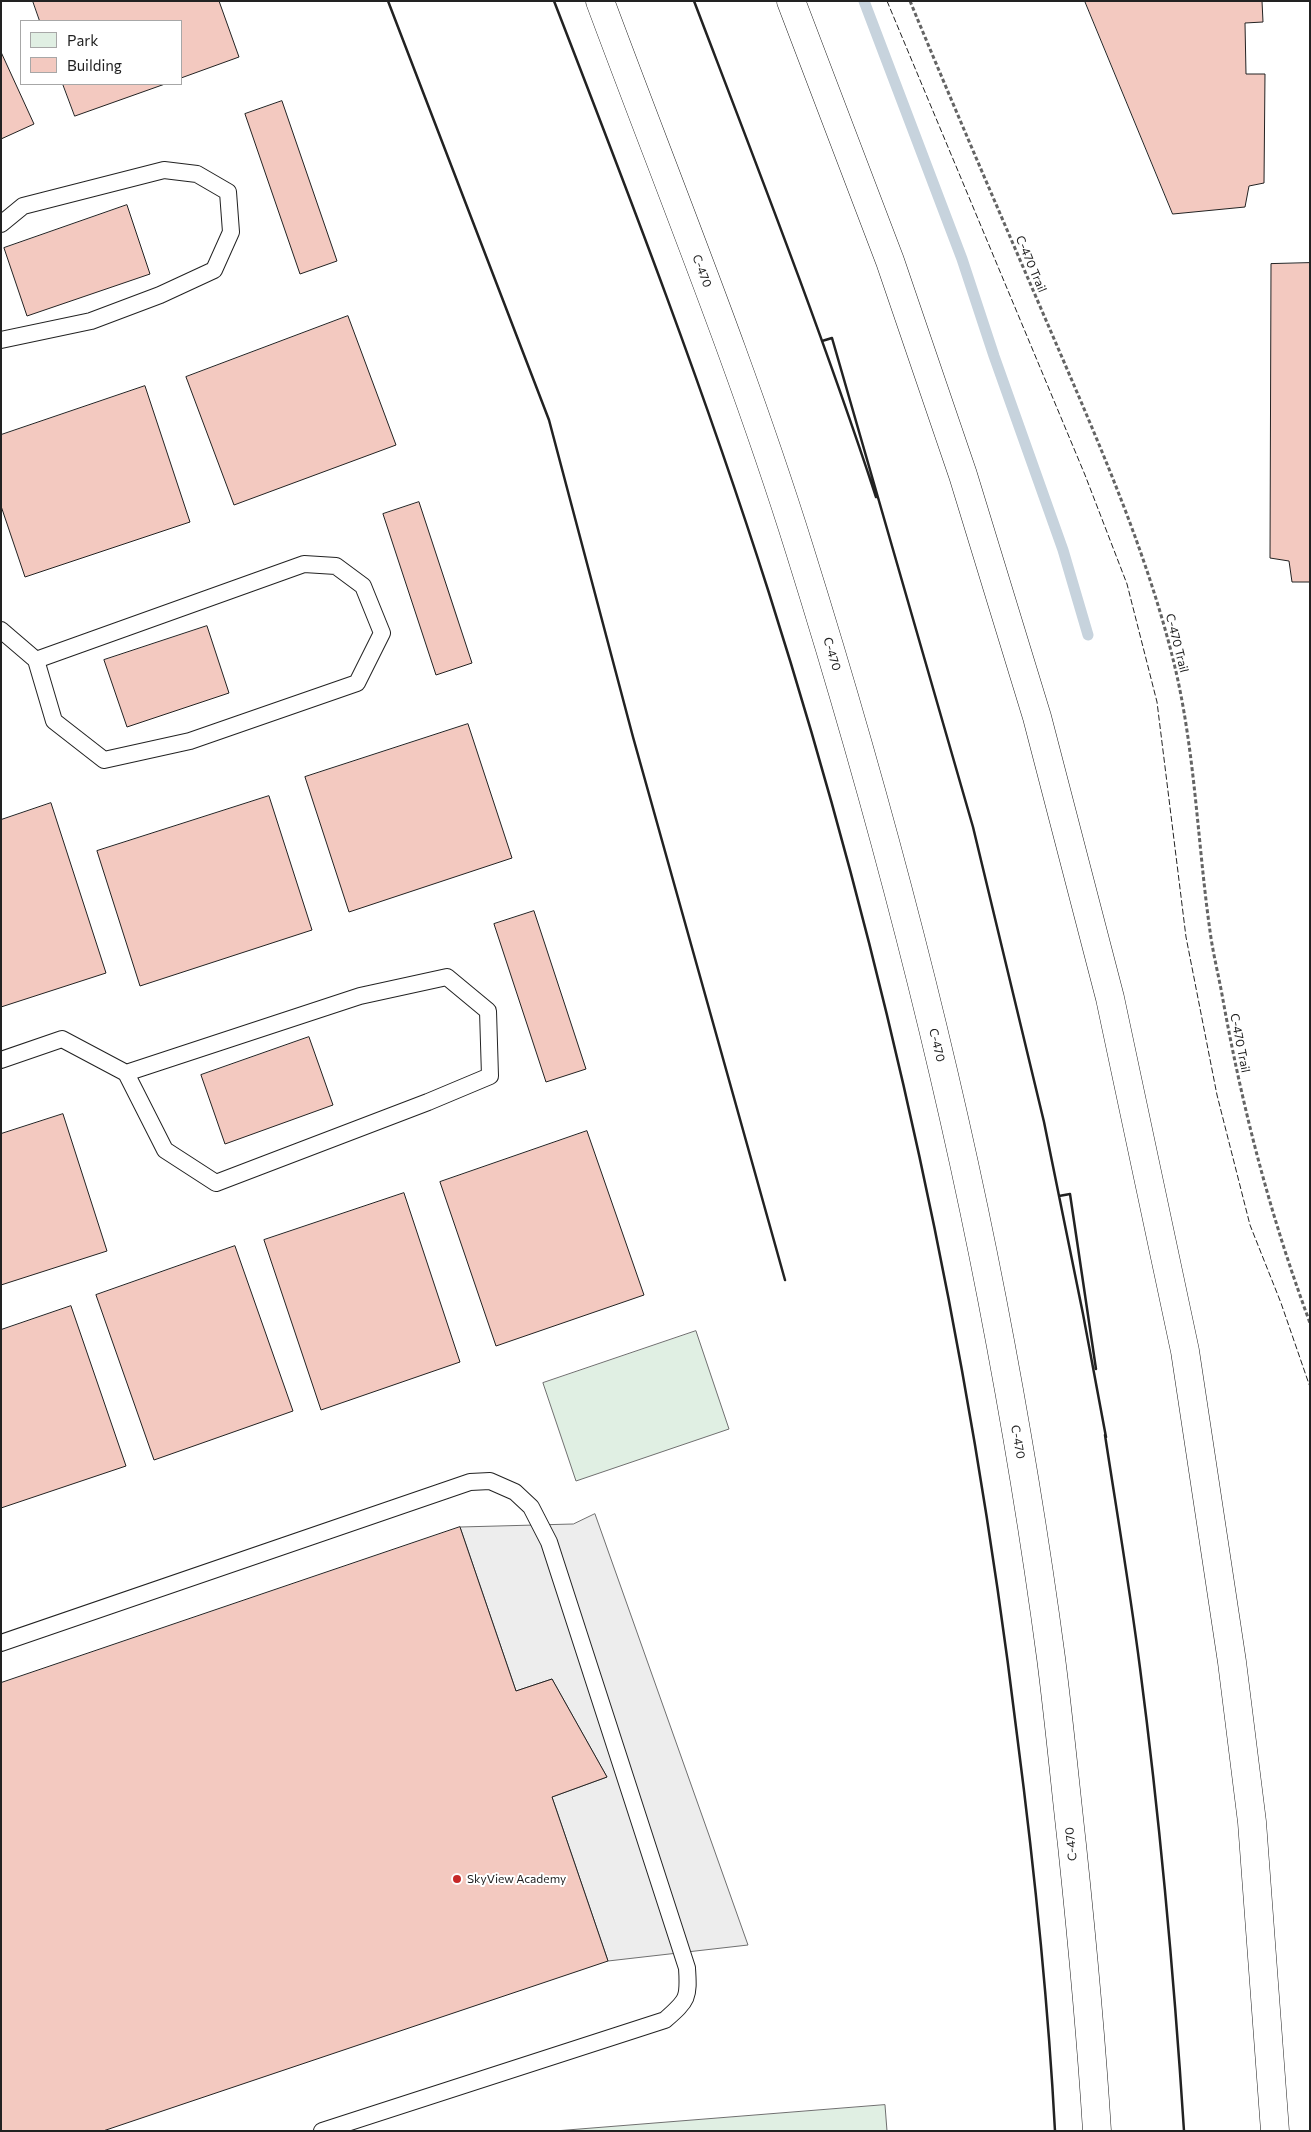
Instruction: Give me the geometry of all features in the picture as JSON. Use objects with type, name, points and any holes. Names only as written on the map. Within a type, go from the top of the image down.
[{"type":"highway","name":"C-470","points":[[600,1],[731,349],[798,545],[868,779],[908,927],[944,1072],[994,1307],[1018,1442],[1049,1646],[1080,1924],[1097,2131]]},
{"type":"highway","points":[[791,1],[890,261],[963,474],[1037,717],[1110,998],[1185,1351],[1232,1662],[1252,1822],[1276,2131]]},
{"type":"lane","points":[[1,224],[22,206],[164,170],[197,174],[228,192],[231,232],[214,270],[160,295],[92,321],[1,340]]},
{"type":"lane","points":[[1,630],[36,660],[54,721],[104,760],[190,741],[357,683],[382,633],[364,586],[336,566],[304,564],[36,660]]},
{"type":"lane","points":[[1,1060],[62,1039],[126,1073],[165,1150],[216,1183],[428,1102],[490,1076],[488,1011],[447,977],[360,996],[126,1073]]},
{"type":"lane","points":[[1,1643],[470,1482],[490,1481],[515,1492],[531,1507],[549,1542],[687,1968],[688,1992],[682,2005],[665,2020],[322,2131]]},
{"type":"path","name":"C-470 Trail","points":[[910,1],[1097,440],[1132,528],[1160,611],[1184,714],[1193,772],[1211,935],[1236,1071],[1273,1216],[1310,1323]]},
{"type":"green space","points":[[696,1331],[729,1429],[576,1481],[543,1383]]},
{"type":"green space","points":[[885,2105],[887,2131],[555,2131]]},
{"type":"shaded area","points":[[595,1514],[748,1945],[608,1961],[552,1797],[607,1777],[552,1679],[516,1691],[460,1527],[573,1524]]},
{"type":"building","points":[[33,1],[219,1],[239,57],[182,78],[182,20],[40,20]]},
{"type":"building","points":[[1085,1],[1262,1],[1263,22],[1245,23],[1246,74],[1265,74],[1264,183],[1249,186],[1245,207],[1173,214]]},
{"type":"building","points":[[1,52],[34,124],[1,139]]},
{"type":"building","points":[[63,85],[162,85],[75,116]]},
{"type":"building","points":[[282,101],[337,261],[300,274],[245,114]]},
{"type":"building","points":[[127,205],[150,274],[27,316],[4,248]]},
{"type":"building","points":[[1310,263],[1310,582],[1292,582],[1289,561],[1270,558],[1271,264]]},
{"type":"building","points":[[348,316],[396,445],[234,505],[186,377]]},
{"type":"building","points":[[145,386],[190,522],[25,577],[1,506],[1,435]]},
{"type":"building","points":[[419,502],[472,663],[436,675],[383,514]]},
{"type":"building","points":[[207,626],[229,693],[127,727],[104,660]]},
{"type":"building","points":[[468,724],[512,858],[349,912],[305,777]]},
{"type":"building","points":[[269,796],[312,930],[140,986],[97,851]]},
{"type":"building","points":[[51,803],[106,973],[1,1007],[1,820]]},
{"type":"building","points":[[534,911],[586,1069],[546,1082],[494,924]]},
{"type":"building","points":[[309,1037],[333,1105],[225,1144],[201,1075]]},
{"type":"building","points":[[63,1114],[107,1251],[1,1285],[1,1134]]},
{"type":"building","points":[[587,1131],[644,1295],[496,1346],[440,1182]]},
{"type":"building","points":[[404,1193],[460,1362],[321,1410],[264,1240]]},
{"type":"building","points":[[235,1246],[293,1411],[154,1460],[96,1295]]},
{"type":"building","points":[[71,1306],[126,1466],[1,1508],[1,1330]]},
{"type":"building","points":[[460,1527],[516,1691],[552,1679],[607,1777],[552,1797],[608,1961],[103,2131],[1,2131],[1,1683]]},
{"type":"waterway","points":[[864,1],[962,259],[994,356],[1063,550],[1088,635]]},
{"type":"fence","points":[[887,1],[1085,475],[1127,584],[1157,702],[1186,937],[1217,1095],[1250,1225],[1281,1303],[1310,1387]]},
{"type":"wall","points":[[388,1],[549,420],[633,737],[785,1280]]},
{"type":"wall","points":[[554,1],[666,295],[745,518],[812,733],[887,1015],[920,1158],[949,1301],[975,1445],[998,1590],[1035,1883],[1055,2131]]},
{"type":"wall","points":[[694,1],[811,310],[876,497]]},
{"type":"wall","points":[[822,341],[832,338],[973,827],[1044,1122],[1106,1437]]},
{"type":"wall","points":[[1059,1196],[1070,1194],[1096,1369]]},
{"type":"wall","points":[[1105,1435],[1128,1581],[1154,1783],[1171,1957],[1184,2131]]},
{"type":"place","name":"SkyView Academy","points":[[457,1879]]}]
